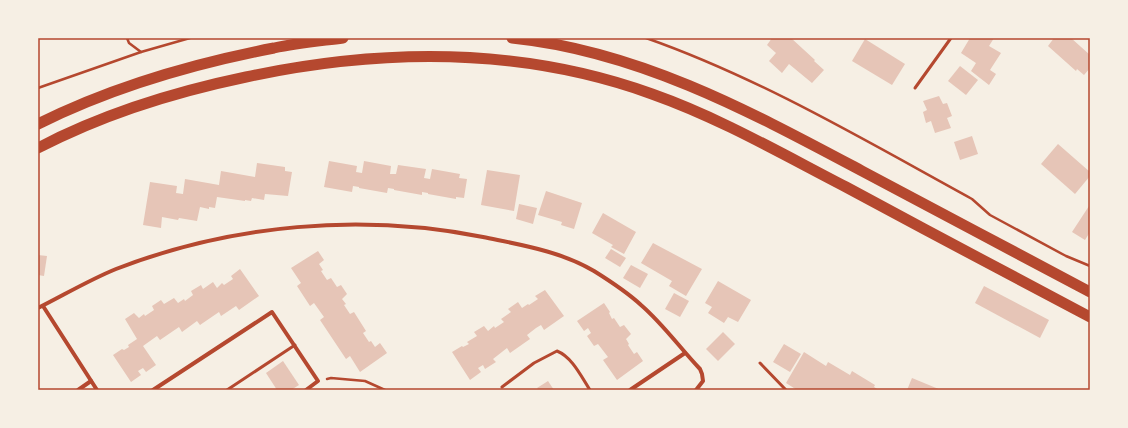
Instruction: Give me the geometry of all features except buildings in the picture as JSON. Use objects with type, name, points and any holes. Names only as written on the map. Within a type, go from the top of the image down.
[{"type":"highway","points":[[38,124],[121,89],[194,67],[275,48],[343,38]]},
{"type":"highway","points":[[512,38],[534,40],[597,53],[662,74],[718,97],[777,125],[1090,292]]},
{"type":"highway","points":[[38,148],[55,139],[125,110],[200,86],[280,70],[346,60],[408,56],[470,57],[531,63],[590,75],[651,94],[709,117],[765,144],[1090,317]]},
{"type":"street","points":[[38,308],[76,287],[115,270],[155,256],[206,242],[273,230],[306,227],[359,225],[409,227],[445,231],[535,248],[560,255],[592,270],[627,293],[642,306],[664,328],[700,369],[703,382],[696,390]]},
{"type":"street","points":[[42,306],[97,390]]},
{"type":"street","points":[[153,390],[272,312],[318,381],[306,390]]},
{"type":"street","points":[[630,390],[685,353]]},
{"type":"street","points":[[78,390],[91,382]]},
{"type":"lane","points":[[915,88],[951,38]]},
{"type":"lane","points":[[228,390],[295,345]]},
{"type":"lane","points":[[502,387],[534,363],[557,350],[564,354],[590,390]]},
{"type":"lane","points":[[760,363],[786,390]]},
{"type":"path","points":[[127,38],[129,43],[141,52]]},
{"type":"path","points":[[38,88],[141,52],[190,38]]},
{"type":"path","points":[[646,38],[740,75],[972,199],[990,215],[1066,256],[1090,266]]},
{"type":"path","points":[[318,381],[331,378],[365,381],[385,390]]}]
